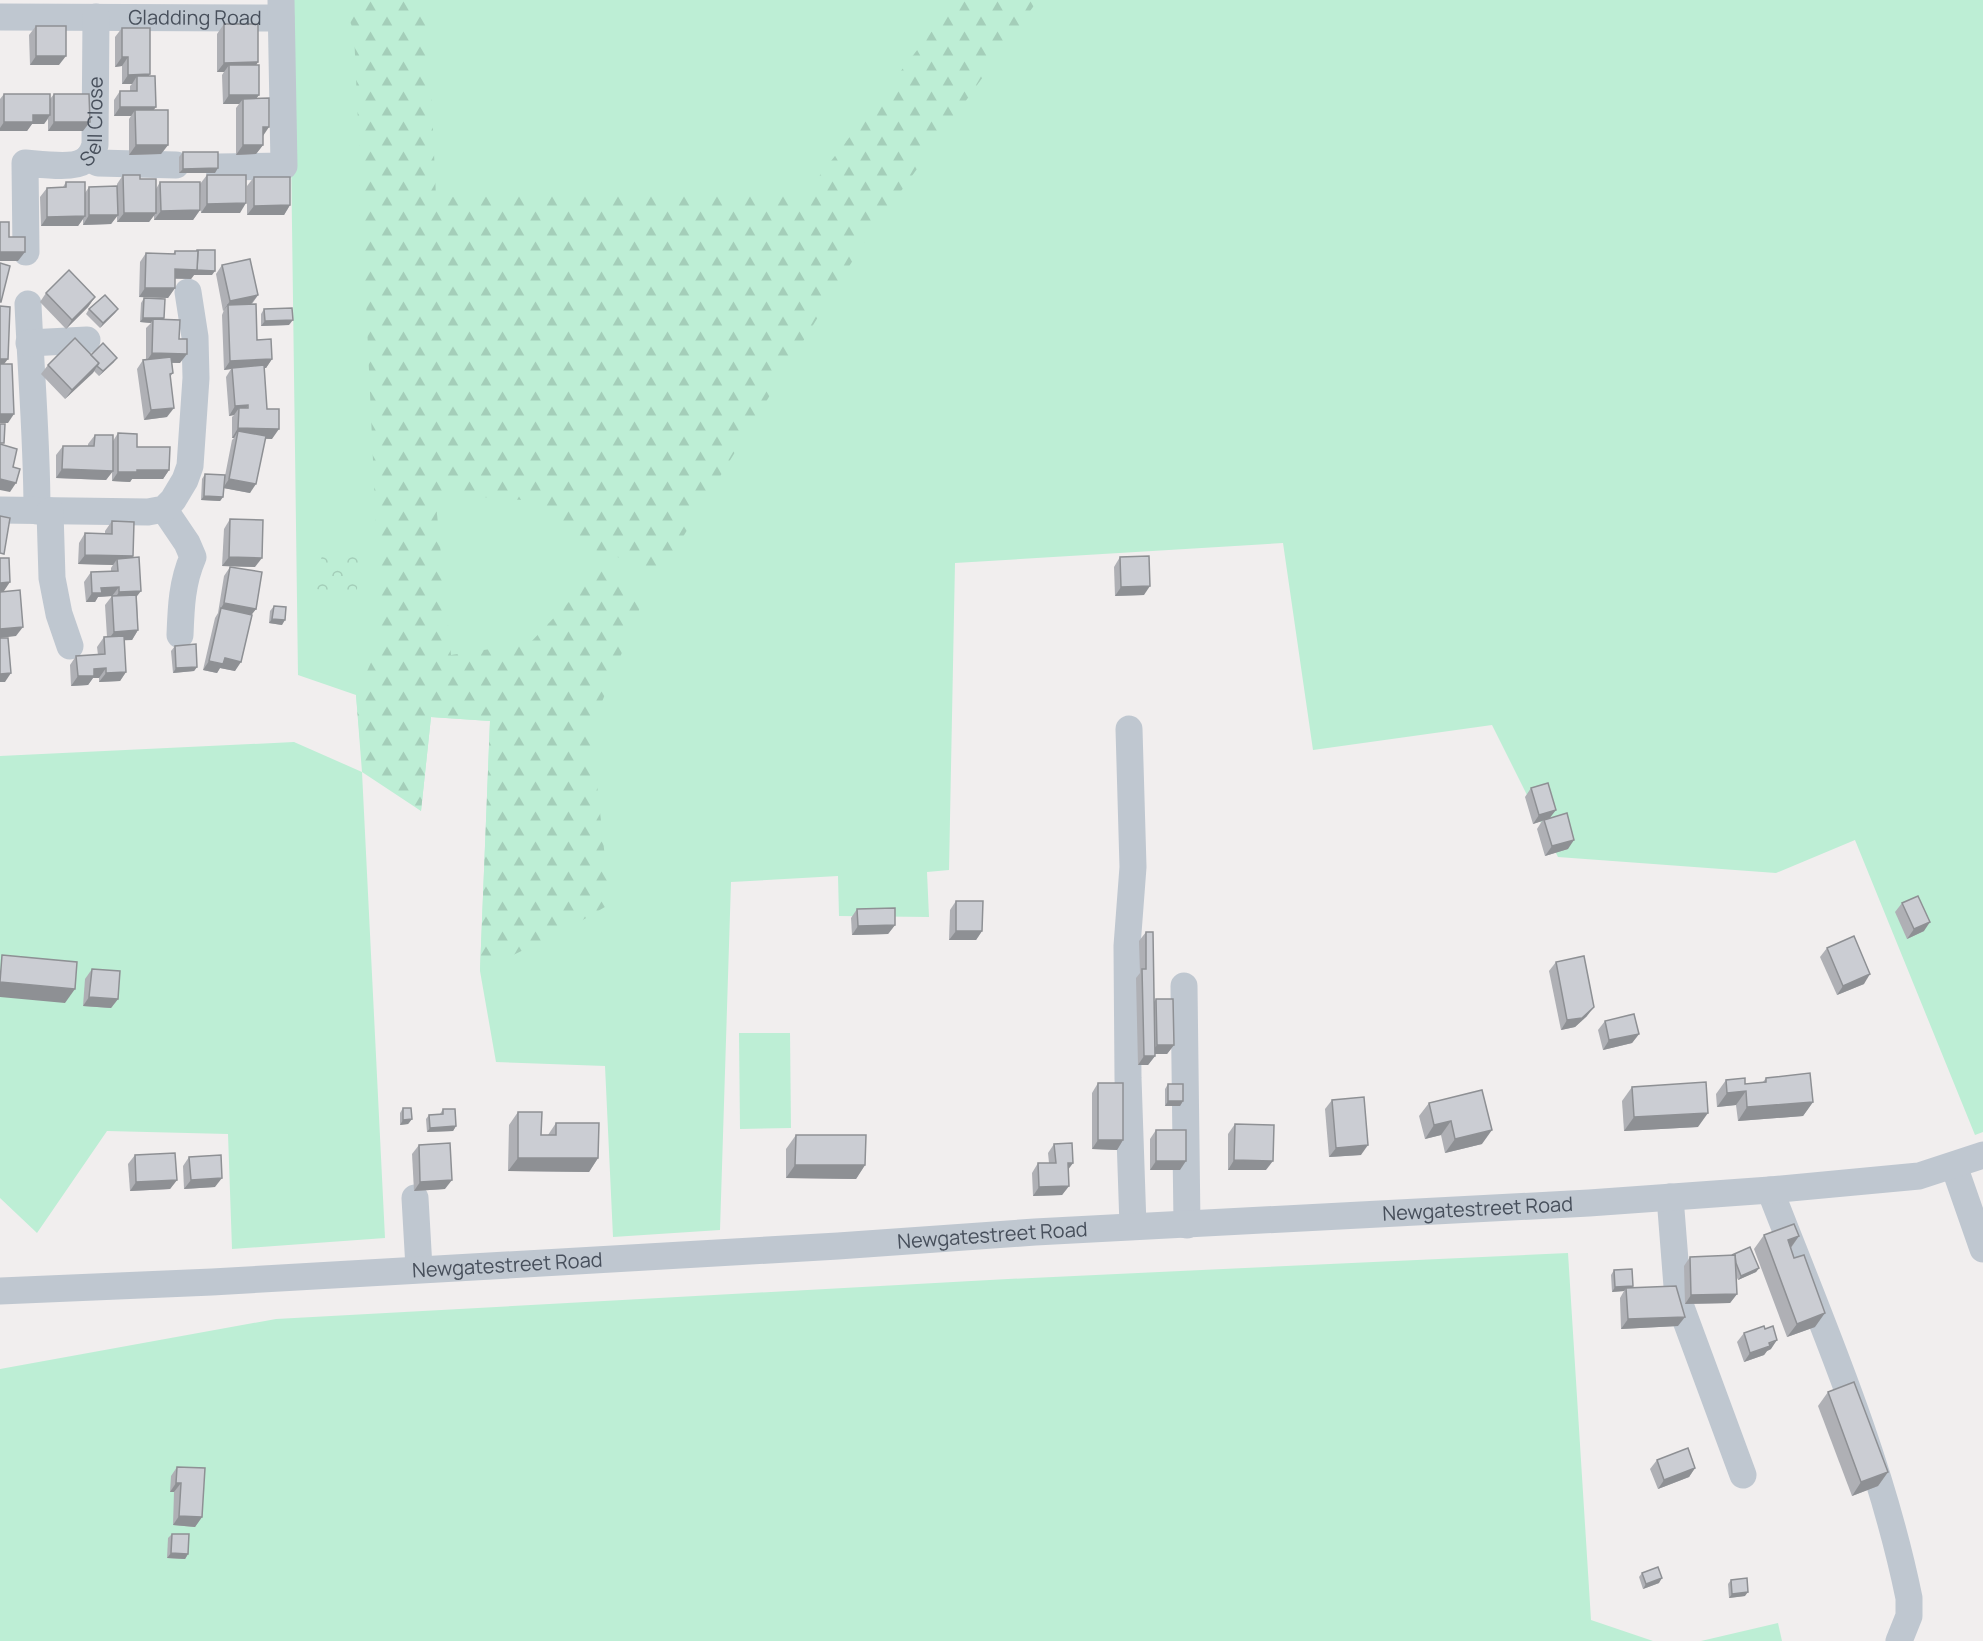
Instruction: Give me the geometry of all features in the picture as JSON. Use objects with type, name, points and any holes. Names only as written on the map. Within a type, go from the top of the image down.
[{"type":"street","name":"Gladding Road","points":[[0,17],[90,11],[281,9]]},
{"type":"street","points":[[218,167],[284,166],[281,9]]},
{"type":"street","name":"Sell Close","points":[[26,252],[25,163],[75,165],[88,158],[95,145],[90,11]]},
{"type":"street","points":[[88,158],[98,163],[176,165]]},
{"type":"street","points":[[0,510],[148,512],[165,508],[180,491],[190,466],[196,378],[195,337],[188,292]]},
{"type":"street","points":[[28,304],[37,456],[52,578],[59,614],[70,646]]},
{"type":"street","points":[[29,343],[87,340]]},
{"type":"street","points":[[165,508],[194,557],[186,573],[181,603],[180,635]]},
{"type":"street","points":[[1129,729],[1132,867],[1127,946],[1128,1078],[1133,1226]]},
{"type":"street","points":[[1185,987],[1187,1224]]},
{"type":"street","name":"Newgatestreet Road","points":[[0,1291],[223,1281],[419,1268],[838,1246],[1133,1226],[1670,1197],[1919,1176],[1983,1155]]},
{"type":"street","points":[[1954,1166],[1983,1249]]},
{"type":"street","points":[[1770,1190],[1858,1417],[1878,1475],[1909,1598],[1909,1616],[1899,1641]]},
{"type":"street","points":[[1670,1197],[1678,1299],[1743,1475]]},
{"type":"street","points":[[415,1198],[419,1268]]},
{"type":"green space","points":[[289,0],[1983,0],[1983,1132],[1975,1135],[1855,840],[1776,873],[1558,857],[1492,725],[1313,750],[1283,543],[955,563],[949,870],[927,872],[929,917],[839,916],[838,876],[731,882],[720,1230],[613,1237],[605,1066],[496,1062],[480,971],[490,721],[431,717],[421,811],[362,763],[356,695],[298,675]]},
{"type":"green space","points":[[342,0],[427,0],[436,197],[807,192],[956,0],[1038,0],[861,247],[662,571],[585,547],[538,501],[435,494],[451,655],[530,643],[601,568],[644,598],[591,729],[610,904],[569,928],[480,971],[490,721],[431,717],[421,811],[362,772],[356,695],[381,641],[354,32]]},
{"type":"green space","points":[[323,548],[362,555],[356,596],[316,589]]},
{"type":"green space","points":[[294,742],[362,772],[385,1238],[232,1249],[228,1134],[107,1131],[37,1233],[0,1198],[0,756]]},
{"type":"green space","points":[[739,1033],[790,1033],[791,1128],[740,1129]]},
{"type":"green space","points":[[1568,1253],[1591,1620],[1653,1641],[0,1641],[0,1369],[276,1319],[1008,1279]]},
{"type":"green space","points":[[1778,1623],[1782,1641],[1701,1641]]},
{"type":"building","points":[[224,24],[258,24],[258,62],[224,63]]},
{"type":"building","points":[[36,26],[66,26],[66,56],[36,56]]},
{"type":"building","points":[[122,28],[150,28],[150,74],[128,75],[128,57],[122,57]]},
{"type":"building","points":[[229,65],[259,65],[259,95],[229,95]]},
{"type":"building","points":[[137,76],[155,76],[156,107],[120,107],[120,91],[137,91]]},
{"type":"building","points":[[4,94],[50,94],[50,115],[33,115],[33,122],[4,122]]},
{"type":"building","points":[[54,94],[89,94],[90,122],[54,122]]},
{"type":"building","points":[[269,98],[269,127],[263,127],[263,145],[243,145],[243,99]]},
{"type":"building","points":[[135,110],[168,110],[168,145],[136,145]]},
{"type":"building","points":[[183,152],[218,152],[218,168],[183,169]]},
{"type":"building","points":[[123,175],[140,175],[140,179],[156,179],[156,213],[124,213]]},
{"type":"building","points":[[207,175],[246,175],[246,203],[207,204]]},
{"type":"building","points":[[254,177],[290,177],[290,205],[254,206]]},
{"type":"building","points":[[66,182],[85,182],[85,216],[47,217],[47,188],[66,187]]},
{"type":"building","points":[[160,182],[200,182],[200,210],[161,211]]},
{"type":"building","points":[[117,186],[118,215],[89,215],[89,187]]},
{"type":"building","points":[[0,222],[9,222],[9,237],[25,237],[25,252],[0,252]]},
{"type":"building","points":[[197,250],[215,250],[215,271],[196,270]]},
{"type":"building","points":[[175,251],[198,251],[197,270],[175,269],[175,288],[145,288],[146,253],[175,254]]},
{"type":"building","points":[[250,259],[258,295],[230,301],[222,265]]},
{"type":"building","points":[[0,263],[10,266],[1,302],[0,302]]},
{"type":"building","points":[[69,270],[95,297],[72,320],[46,293]]},
{"type":"building","points":[[105,295],[118,309],[103,323],[89,309]]},
{"type":"building","points":[[144,298],[165,299],[164,318],[143,318]]},
{"type":"building","points":[[256,304],[257,340],[271,339],[272,359],[230,361],[228,305]]},
{"type":"building","points":[[0,306],[10,307],[8,359],[0,359]]},
{"type":"building","points":[[292,308],[293,320],[265,321],[264,309]]},
{"type":"building","points":[[153,319],[180,320],[179,339],[187,339],[187,354],[152,353]]},
{"type":"building","points":[[75,338],[99,363],[72,390],[48,365]]},
{"type":"building","points":[[103,343],[117,358],[103,371],[91,355]]},
{"type":"building","points":[[171,357],[173,373],[170,374],[174,408],[151,410],[143,360]]},
{"type":"building","points":[[0,364],[12,364],[14,414],[0,414]]},
{"type":"building","points":[[264,365],[267,409],[279,409],[279,429],[238,428],[239,408],[248,408],[248,405],[235,406],[232,368]]},
{"type":"building","points":[[0,424],[5,424],[4,443],[0,443]]},
{"type":"building","points":[[238,431],[266,436],[256,484],[229,479]]},
{"type":"building","points":[[118,433],[137,434],[137,447],[170,447],[169,470],[118,472]]},
{"type":"building","points":[[95,435],[113,435],[113,471],[62,469],[63,446],[94,446]]},
{"type":"building","points":[[0,444],[17,449],[13,467],[20,469],[16,483],[0,479]]},
{"type":"building","points":[[205,474],[225,475],[223,497],[204,496]]},
{"type":"building","points":[[0,516],[10,518],[4,554],[0,553]]},
{"type":"building","points":[[230,519],[263,520],[262,558],[229,557]]},
{"type":"building","points":[[112,521],[134,522],[133,556],[85,555],[85,533],[112,534]]},
{"type":"building","points":[[1149,556],[1150,586],[1121,587],[1120,557]]},
{"type":"building","points":[[139,557],[141,591],[119,592],[119,587],[101,588],[102,593],[92,593],[91,572],[118,571],[117,559]]},
{"type":"building","points":[[0,558],[9,558],[10,582],[0,583]]},
{"type":"building","points":[[230,567],[262,572],[256,609],[224,603]]},
{"type":"building","points":[[20,590],[23,627],[0,629],[0,592]]},
{"type":"building","points":[[136,595],[138,630],[114,632],[112,596]]},
{"type":"building","points":[[274,606],[286,607],[285,620],[272,619]]},
{"type":"building","points":[[221,608],[252,615],[241,662],[225,658],[223,664],[209,661]]},
{"type":"building","points":[[124,636],[126,672],[106,673],[106,668],[94,669],[94,676],[78,676],[76,656],[105,654],[104,637]]},
{"type":"building","points":[[0,638],[8,638],[11,673],[0,674]]},
{"type":"building","points":[[196,644],[197,667],[176,668],[175,646]]},
{"type":"building","points":[[1548,783],[1556,810],[1539,815],[1531,788]]},
{"type":"building","points":[[1567,813],[1574,840],[1552,846],[1544,820]]},
{"type":"building","points":[[1918,896],[1930,922],[1914,929],[1902,903]]},
{"type":"building","points":[[956,901],[983,901],[982,931],[956,931]]},
{"type":"building","points":[[895,908],[895,925],[858,926],[857,909]]},
{"type":"building","points":[[1146,932],[1153,932],[1155,1056],[1144,1056],[1142,969],[1146,969]]},
{"type":"building","points":[[1854,936],[1870,974],[1843,986],[1827,948]]},
{"type":"building","points":[[2,955],[77,962],[75,989],[0,982]]},
{"type":"building","points":[[1584,956],[1594,1007],[1582,1018],[1567,1020],[1556,962]]},
{"type":"building","points":[[92,969],[120,971],[118,999],[89,997]]},
{"type":"building","points":[[1156,999],[1173,999],[1174,1045],[1157,1045]]},
{"type":"building","points":[[1634,1014],[1639,1034],[1609,1040],[1605,1021]]},
{"type":"building","points":[[1810,1073],[1813,1102],[1747,1107],[1746,1091],[1727,1093],[1726,1080],[1745,1078],[1745,1084],[1766,1082],[1766,1078]]},
{"type":"building","points":[[1706,1082],[1708,1113],[1634,1117],[1632,1087]]},
{"type":"building","points":[[1098,1083],[1123,1083],[1123,1140],[1098,1140]]},
{"type":"building","points":[[1168,1084],[1183,1084],[1183,1101],[1168,1101]]},
{"type":"building","points":[[1482,1090],[1492,1130],[1455,1139],[1451,1121],[1434,1125],[1429,1103]]},
{"type":"building","points":[[1364,1097],[1368,1145],[1336,1148],[1332,1100]]},
{"type":"building","points":[[403,1108],[411,1108],[412,1119],[403,1120]]},
{"type":"building","points":[[443,1109],[455,1109],[456,1126],[430,1128],[429,1115],[443,1114]]},
{"type":"building","points":[[518,1112],[542,1112],[541,1135],[556,1135],[556,1123],[599,1123],[598,1158],[518,1158]]},
{"type":"building","points":[[1235,1124],[1274,1125],[1273,1161],[1234,1160]]},
{"type":"building","points":[[1156,1130],[1186,1130],[1186,1161],[1156,1161]]},
{"type":"building","points":[[796,1135],[866,1135],[865,1165],[795,1165]]},
{"type":"building","points":[[450,1143],[452,1180],[420,1182],[419,1145]]},
{"type":"building","points":[[1072,1143],[1073,1163],[1068,1163],[1069,1186],[1039,1187],[1038,1163],[1056,1163],[1054,1144]]},
{"type":"building","points":[[175,1153],[177,1180],[136,1182],[135,1155]]},
{"type":"building","points":[[221,1155],[222,1178],[191,1180],[189,1157]]},
{"type":"building","points":[[1794,1224],[1799,1236],[1788,1240],[1794,1258],[1804,1255],[1825,1313],[1797,1324],[1764,1235]]},
{"type":"building","points":[[1750,1247],[1759,1268],[1741,1276],[1735,1255],[1732,1255]]},
{"type":"building","points":[[1735,1255],[1737,1294],[1691,1295],[1690,1257]]},
{"type":"building","points":[[1632,1269],[1633,1286],[1615,1287],[1614,1270]]},
{"type":"building","points":[[1676,1286],[1685,1317],[1628,1319],[1626,1288]]},
{"type":"building","points":[[1764,1326],[1765,1329],[1773,1326],[1777,1340],[1769,1343],[1770,1346],[1750,1353],[1744,1333]]},
{"type":"building","points":[[1854,1382],[1888,1472],[1861,1482],[1828,1392]]},
{"type":"building","points":[[1688,1448],[1695,1468],[1664,1480],[1657,1460]]},
{"type":"building","points":[[177,1467],[205,1468],[202,1517],[179,1516],[181,1483],[176,1483]]},
{"type":"building","points":[[172,1534],[189,1534],[188,1554],[171,1553]]},
{"type":"building","points":[[1658,1567],[1662,1578],[1646,1584],[1642,1573]]},
{"type":"building","points":[[1747,1578],[1748,1592],[1732,1594],[1731,1580]]}]
